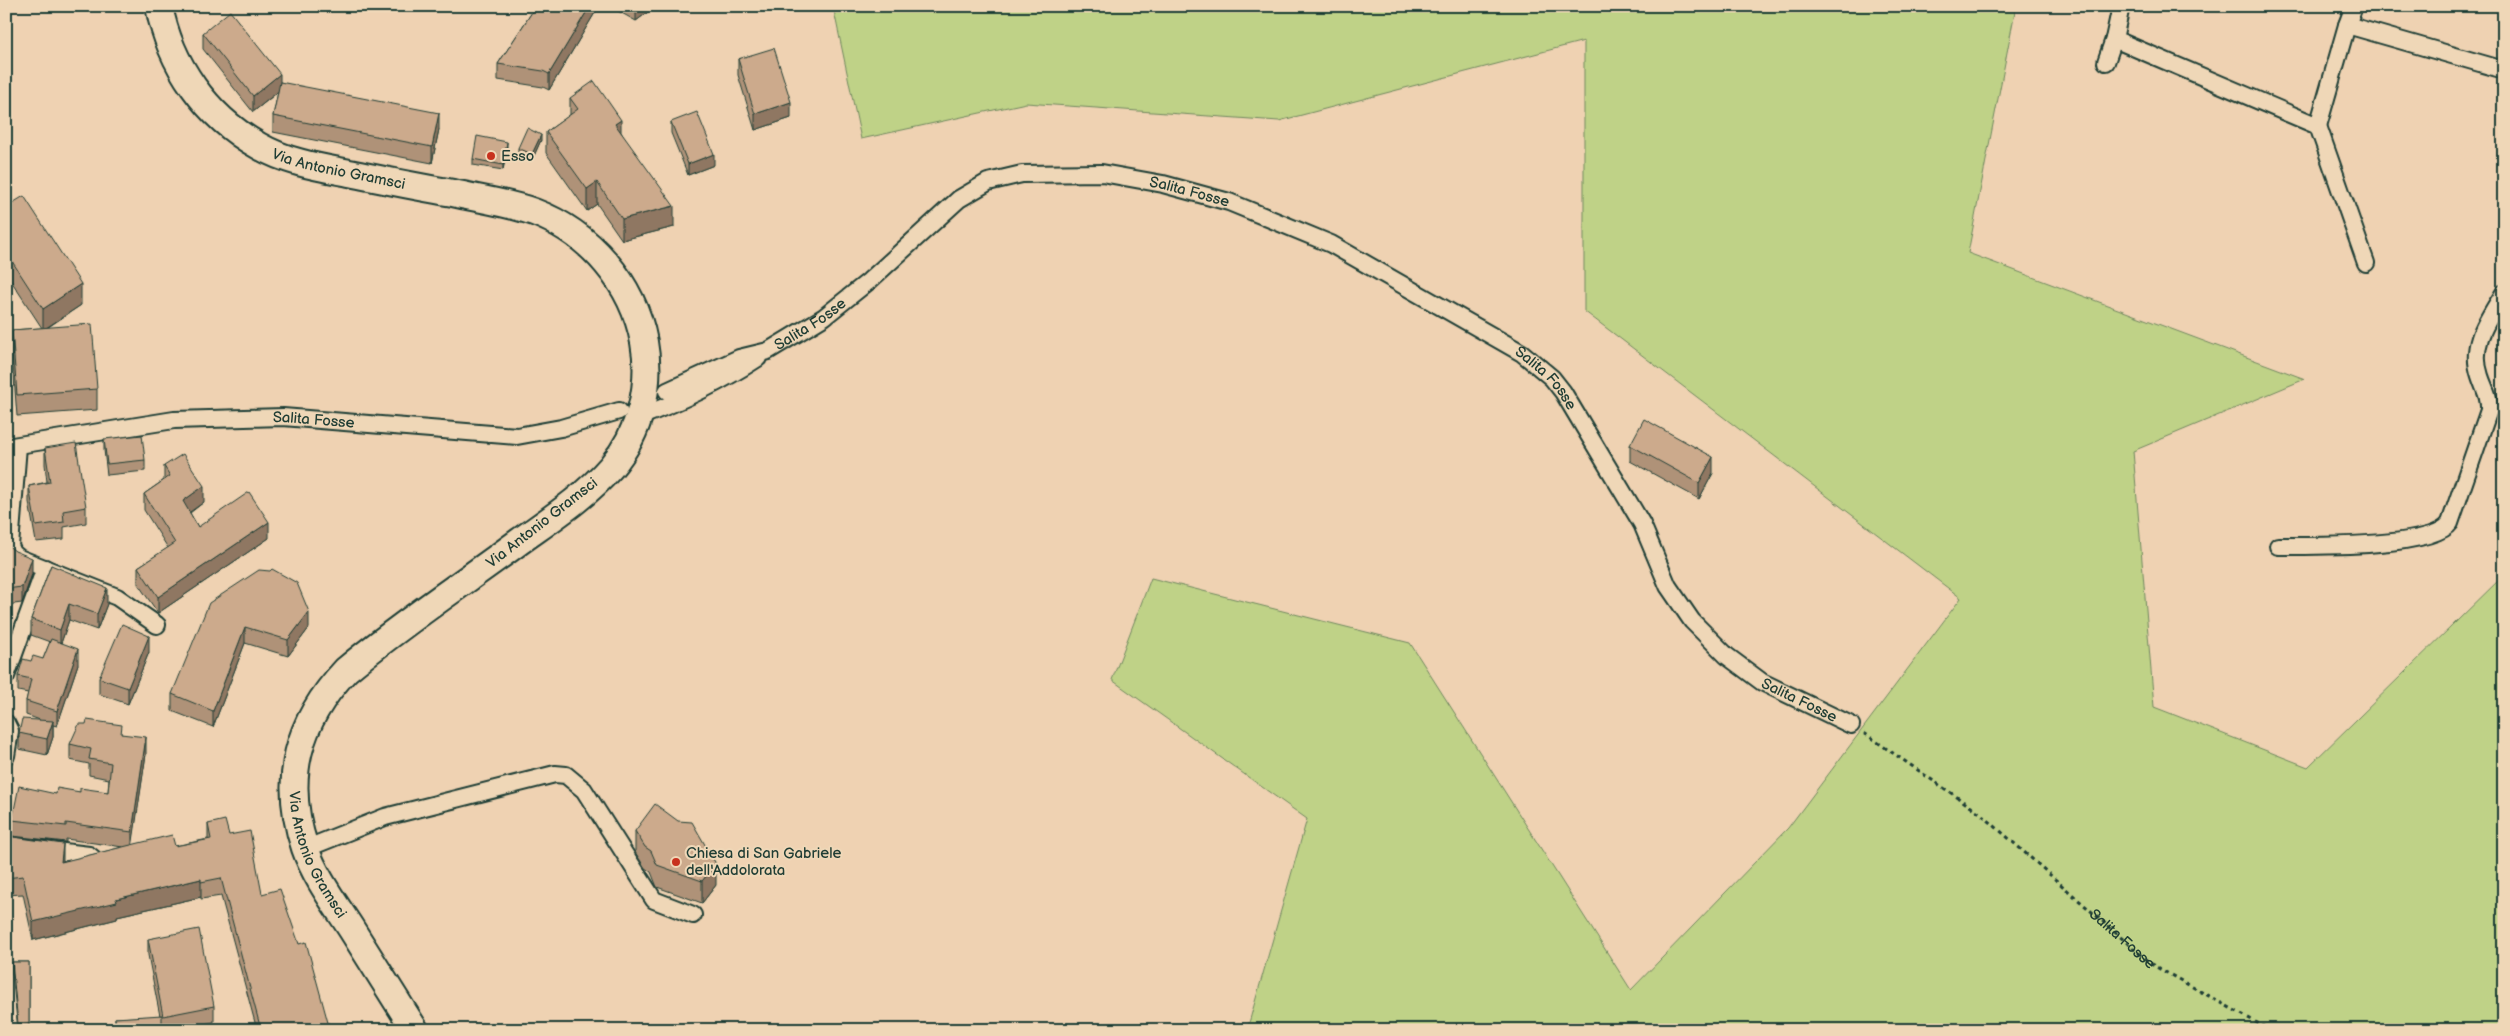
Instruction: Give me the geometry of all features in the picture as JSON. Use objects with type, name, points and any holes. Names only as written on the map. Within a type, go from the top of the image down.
[{"type":"main road","name":"Via Antonio Gramsci","points":[[159,6],[172,49],[200,96],[227,125],[261,148],[311,166],[483,199],[532,212],[568,228],[582,238],[615,274],[638,319],[646,357],[644,395],[629,414],[623,450],[612,466],[584,494],[361,657],[332,684],[310,717],[298,750],[295,791],[296,810],[305,849],[330,896],[415,1030]]},
{"type":"street","points":[[2106,62],[2114,38],[2121,6]]},
{"type":"street","points":[[2354,6],[2318,126],[2366,263]]},
{"type":"street","points":[[2347,25],[2504,70]]},
{"type":"street","points":[[2114,38],[2318,126]]},
{"type":"street","name":"Salita Fosse","points":[[12,446],[155,422],[274,417],[345,421],[517,436],[629,414],[686,400],[716,385],[824,318],[850,298],[959,199],[988,182],[1006,176],[1022,174],[1102,173],[1163,184],[1229,202],[1331,244],[1522,353],[1538,366],[1563,392],[1642,524],[1668,586],[1692,621],[1727,656],[1762,682],[1851,725]]},
{"type":"street","points":[[2278,546],[2343,547],[2432,535],[2446,528],[2450,523],[2489,410],[2488,392],[2478,369],[2477,344],[2481,331],[2504,293]]},
{"type":"street","name":"Salita Fosse","points":[[667,391],[739,358],[768,351]]},
{"type":"street","points":[[12,446],[10,546],[16,556],[117,597],[157,625]]},
{"type":"street","points":[[6,676],[45,568]]},
{"type":"street","points":[[6,723],[10,731],[6,756]]},
{"type":"street","points":[[305,849],[385,817],[555,774],[566,775],[584,790],[654,900],[693,915]]},
{"type":"street","points":[[6,845],[89,855],[94,858]]},
{"type":"path","name":"Salita Fosse","points":[[1851,725],[1891,750],[1980,813],[2151,964],[2270,1030]]},
{"type":"green space","points":[[833,6],[2016,6],[1968,253],[2305,379],[2133,451],[2154,707],[2308,767],[2504,575],[2504,1030],[1247,1030],[1307,819],[1112,680],[1151,578],[1410,643],[1631,990],[1788,828],[1961,598],[1584,311],[1584,41],[1279,121],[1026,103],[861,139]]},
{"type":"building","points":[[536,6],[590,6],[549,74],[543,71],[498,64]]},
{"type":"building","points":[[230,11],[280,74],[253,96],[203,33]]},
{"type":"building","points":[[774,48],[791,102],[755,114],[738,59]]},
{"type":"building","points":[[594,81],[621,120],[615,124],[674,206],[622,219],[597,182],[587,189],[546,132],[578,109],[570,98]]},
{"type":"building","points":[[280,82],[439,113],[432,147],[273,116]]},
{"type":"building","points":[[697,112],[714,154],[688,164],[671,122]]},
{"type":"building","points":[[527,128],[541,135],[532,154],[518,148]]},
{"type":"building","points":[[477,136],[507,142],[503,165],[473,159]]},
{"type":"building","points":[[24,196],[81,284],[43,309],[6,252],[6,207]]},
{"type":"building","points":[[92,324],[97,389],[17,395],[12,330]]},
{"type":"building","points":[[1644,419],[1713,457],[1699,483],[1630,445]]},
{"type":"building","points":[[142,435],[145,460],[107,464],[104,439]]},
{"type":"building","points":[[76,443],[86,507],[63,511],[64,522],[36,526],[29,486],[50,482],[45,448]]},
{"type":"building","points":[[183,454],[204,486],[183,501],[198,527],[249,492],[269,522],[158,597],[138,567],[175,543],[144,494],[170,476],[164,466]]},
{"type":"building","points":[[6,544],[15,551],[32,558],[22,587],[6,589]]},
{"type":"building","points":[[51,565],[107,588],[97,614],[69,604],[60,630],[31,619]]},
{"type":"building","points":[[272,569],[297,583],[309,612],[288,640],[245,627],[213,711],[172,694],[209,603],[259,570],[270,571]]},
{"type":"building","points":[[122,624],[149,636],[128,688],[99,678]]},
{"type":"building","points":[[51,639],[78,649],[57,711],[26,701],[31,679],[18,676],[23,659],[31,661],[33,656],[43,659]]},
{"type":"building","points":[[22,719],[53,721],[47,739],[19,733]]},
{"type":"building","points":[[87,720],[122,725],[121,734],[146,737],[132,832],[66,823],[66,826],[12,820],[19,786],[56,794],[57,788],[80,792],[80,788],[108,792],[111,763],[89,759],[91,749],[70,744],[79,724],[86,724]]},
{"type":"building","points":[[655,804],[678,821],[692,822],[716,864],[702,881],[657,865],[651,851],[645,847],[635,831]]},
{"type":"building","points":[[225,820],[229,835],[250,831],[262,894],[280,889],[299,944],[306,942],[330,1030],[261,1030],[221,878],[201,882],[201,879],[116,899],[117,902],[33,922],[23,876],[6,878],[6,836],[63,844],[61,862],[172,835],[175,846],[211,839],[208,824]]},
{"type":"building","points":[[199,929],[214,1006],[163,1016],[148,939]]},
{"type":"building","points":[[12,962],[29,962],[29,1023],[18,1024]]},
{"type":"building","points":[[162,1015],[162,1030],[116,1030],[115,1018]]},
{"type":"place","name":"Esso","points":[[491,156]]},
{"type":"place","name":"Chiesa di San Gabriele dell'Addolorata","points":[[676,862]]}]
